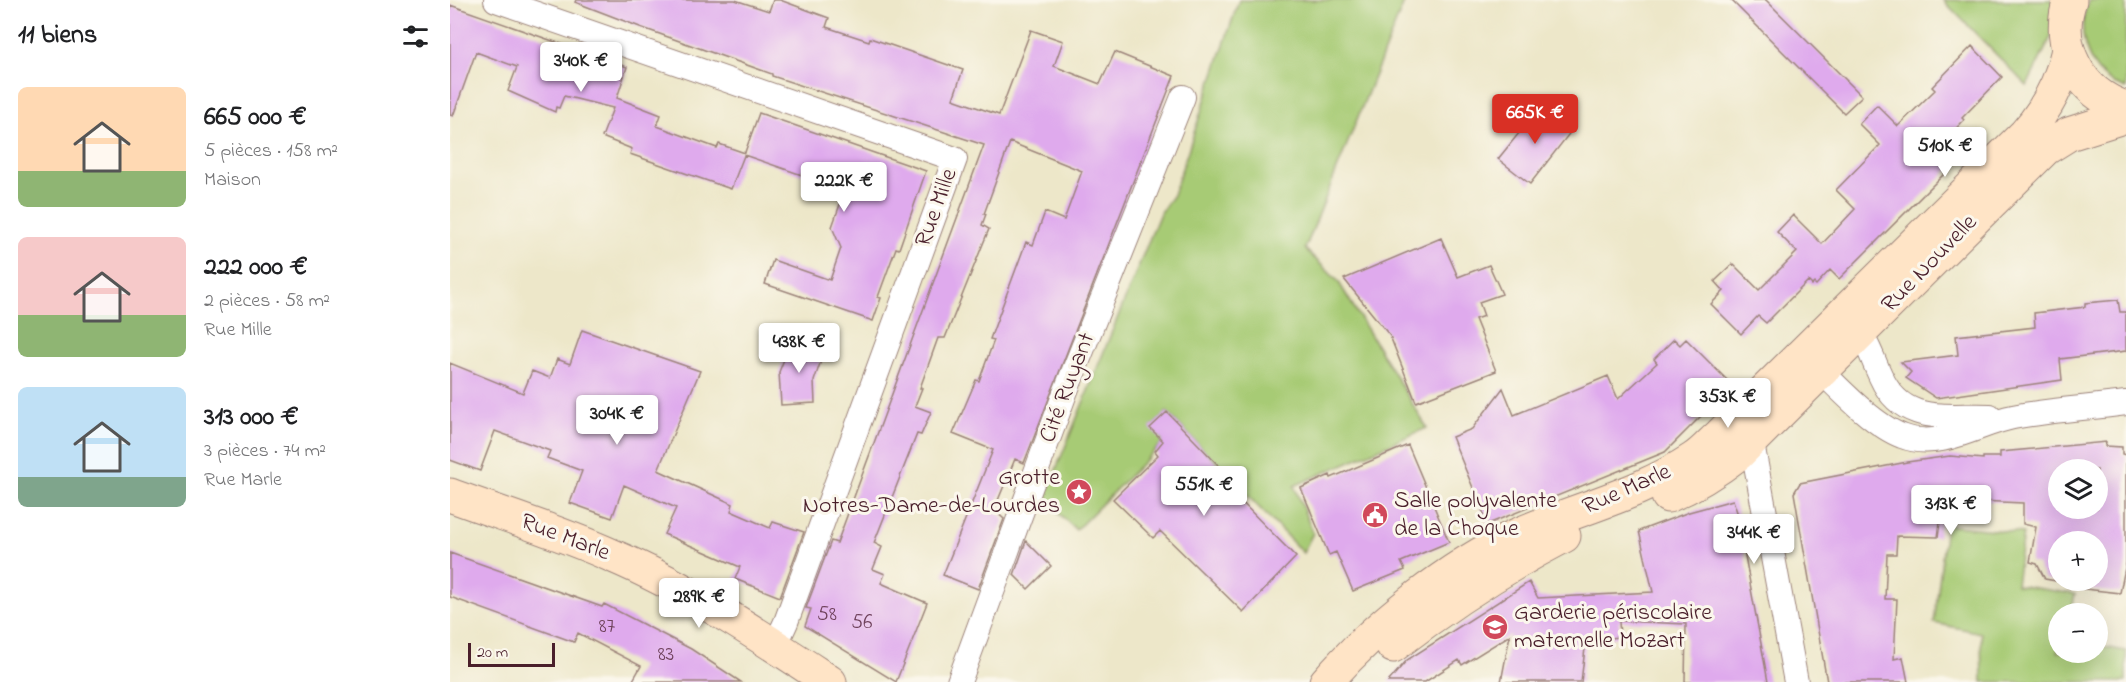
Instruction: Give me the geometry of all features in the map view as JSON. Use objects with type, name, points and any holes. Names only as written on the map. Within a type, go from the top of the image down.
[{"type":"main road","points":[[2050,0],[2068,27],[2074,66],[2089,86],[2102,98],[2126,108]]},
{"type":"main road","name":"Rue Nouvelle","points":[[1852,324],[2041,116],[2057,86],[2068,27]]},
{"type":"main road","name":"Rue Nouvelle","points":[[1749,425],[1852,324],[2045,149],[2069,134],[2126,116]]},
{"type":"main road","name":"Rue Marle","points":[[1326,682],[1342,664],[1383,627],[1456,570],[1485,551],[1669,473],[1749,425]]},
{"type":"main road","name":"Rue Marle","points":[[1350,682],[1422,624],[1505,569],[1581,526],[1692,486],[1715,472],[1749,425]]},
{"type":"main road","name":"Rue Marle","points":[[450,495],[612,555],[695,597],[830,682]]},
{"type":"street","name":"Rue Mille","points":[[495,0],[955,159],[786,622],[775,646]]},
{"type":"street","name":"Cité Ruyant","points":[[959,682],[1065,393],[1183,97]]},
{"type":"street","points":[[1852,324],[1866,340],[1889,393],[1903,405],[1930,415],[2011,417],[2126,403]]},
{"type":"street","points":[[1812,362],[1883,426],[1904,437],[1923,440],[1946,438],[2011,417]]},
{"type":"street","points":[[1749,425],[1796,682]]},
{"type":"green space","points":[[1239,0],[1405,0],[1305,249],[1338,281],[1427,428],[1294,486],[1313,533],[1303,553],[1167,412],[1151,428],[1164,441],[1076,530],[1044,499],[1160,213],[1173,195]]},
{"type":"green space","points":[[1943,0],[2069,0],[2027,86]]},
{"type":"green space","points":[[2089,0],[2126,0],[2126,89],[2102,75],[2088,53],[2083,27]]},
{"type":"green space","points":[[1946,525],[2023,533],[2016,585],[2075,594],[2073,603],[2048,603],[2048,663],[2108,663],[2108,648],[2126,651],[2126,682],[1982,682],[1981,633],[1934,623]]},
{"type":"building","points":[[576,0],[735,0],[769,11],[773,0],[780,0],[829,18],[826,27],[869,41],[870,38],[963,70],[953,99],[999,115],[1031,30],[1063,41],[1054,66],[1100,84],[1115,52],[1174,76],[1024,463],[1015,459],[994,510],[1004,519],[978,589],[943,575],[993,450],[953,434],[976,380],[979,381],[994,340],[990,339],[1026,242],[1033,245],[1045,212],[1064,220],[1082,171],[1010,142],[984,214],[986,214],[982,225],[989,229],[945,338],[938,338],[920,388],[922,388],[915,406],[931,412],[921,435],[917,434],[874,543],[882,547],[873,569],[885,574],[881,583],[927,603],[896,682],[805,626],[811,609],[806,608],[831,541],[837,543],[984,145],[772,76],[772,74],[575,2]]},
{"type":"building","points":[[1731,0],[1766,0],[1862,96],[1844,113]]},
{"type":"building","points":[[450,5],[627,67],[617,98],[661,115],[657,126],[717,148],[719,144],[745,153],[731,189],[630,154],[632,149],[602,137],[613,108],[564,96],[555,112],[508,91],[517,67],[476,52],[453,116],[450,115]]},
{"type":"building","points":[[1972,46],[2002,77],[1962,118],[1964,120],[1946,139],[1963,155],[1839,279],[1830,270],[1816,285],[1808,281],[1766,323],[1758,316],[1741,334],[1711,304],[1724,291],[1715,281],[1733,264],[1759,290],[1797,252],[1777,232],[1793,215],[1822,244],[1855,209],[1836,190],[1880,145],[1859,124],[1877,105],[1898,126],[1935,90],[1932,87]]},
{"type":"building","points":[[1541,106],[1572,130],[1530,184],[1498,159]]},
{"type":"building","points":[[759,113],[926,171],[899,249],[896,248],[878,297],[881,298],[873,321],[765,284],[773,260],[830,280],[841,248],[832,227],[849,179],[806,164],[802,175],[744,155]]},
{"type":"building","points":[[1441,238],[1458,277],[1489,265],[1502,294],[1479,302],[1484,316],[1475,319],[1496,371],[1416,402],[1390,336],[1344,279]]},
{"type":"building","points":[[2118,300],[2120,312],[2126,312],[2126,351],[2060,359],[2062,380],[1936,398],[1906,378],[1911,372],[1901,362],[1958,355],[1956,336],[2035,327],[2034,313],[2085,307],[2085,303]]},
{"type":"building","points":[[582,330],[700,371],[658,470],[733,504],[731,511],[770,528],[773,522],[804,532],[780,597],[735,579],[740,567],[664,534],[676,508],[624,485],[612,518],[570,503],[582,471],[547,458],[550,451],[495,431],[480,471],[450,460],[450,363],[523,393],[532,371],[550,378],[557,359],[570,364]]},
{"type":"building","points":[[792,339],[824,352],[814,381],[815,403],[781,405],[779,372]]},
{"type":"building","points":[[1674,339],[1680,345],[1686,339],[1732,385],[1665,452],[1488,524],[1452,437],[1472,429],[1503,388],[1514,415],[1608,376],[1618,399],[1657,363],[1654,359]]},
{"type":"building","points":[[1167,412],[1222,469],[1216,476],[1296,557],[1243,612],[1160,531],[1153,538],[1113,499],[1158,455],[1155,451],[1163,441],[1150,428]]},
{"type":"building","points":[[2106,442],[2105,446],[2122,447],[2122,454],[2126,455],[2126,563],[2120,593],[2102,591],[2108,591],[2108,531],[2048,531],[2048,580],[2045,579],[2037,564],[2030,562],[2036,527],[2023,524],[2023,503],[1957,500],[1957,506],[1948,507],[1949,514],[1941,515],[1938,537],[1897,536],[1896,554],[1887,554],[1885,599],[1897,599],[1894,659],[1903,657],[1908,682],[1827,682],[1794,493],[1800,483],[1950,456],[1983,459],[1983,457],[2000,457],[2000,452]]},
{"type":"building","name":"Salle polyvalente de la Choque","points":[[1408,445],[1449,542],[1401,562],[1405,570],[1353,591],[1336,552],[1329,555],[1301,488],[1330,475],[1331,478]]},
{"type":"building","points":[[1733,500],[1768,682],[1685,682],[1686,624],[1619,621],[1620,637],[1586,640],[1581,682],[1501,682],[1510,635],[1462,665],[1459,660],[1425,682],[1388,682],[1407,660],[1529,582],[1538,598],[1653,592],[1639,531],[1689,512]]},
{"type":"building","points":[[1026,541],[1051,566],[1028,589],[1014,575]]},
{"type":"building","points":[[450,553],[602,607],[604,604],[691,649],[741,682],[632,682],[641,666],[578,633],[574,642],[450,597]]},
{"type":"place","name":"Grotte Notres-Dame-de-Lourdes","points":[[1079,492]]},
{"type":"place","name":"Salle polyvalente de la Choque","points":[[1375,515]]},
{"type":"place","name":"Garderie périscolaire maternelle Mozart","points":[[1495,627]]}]
